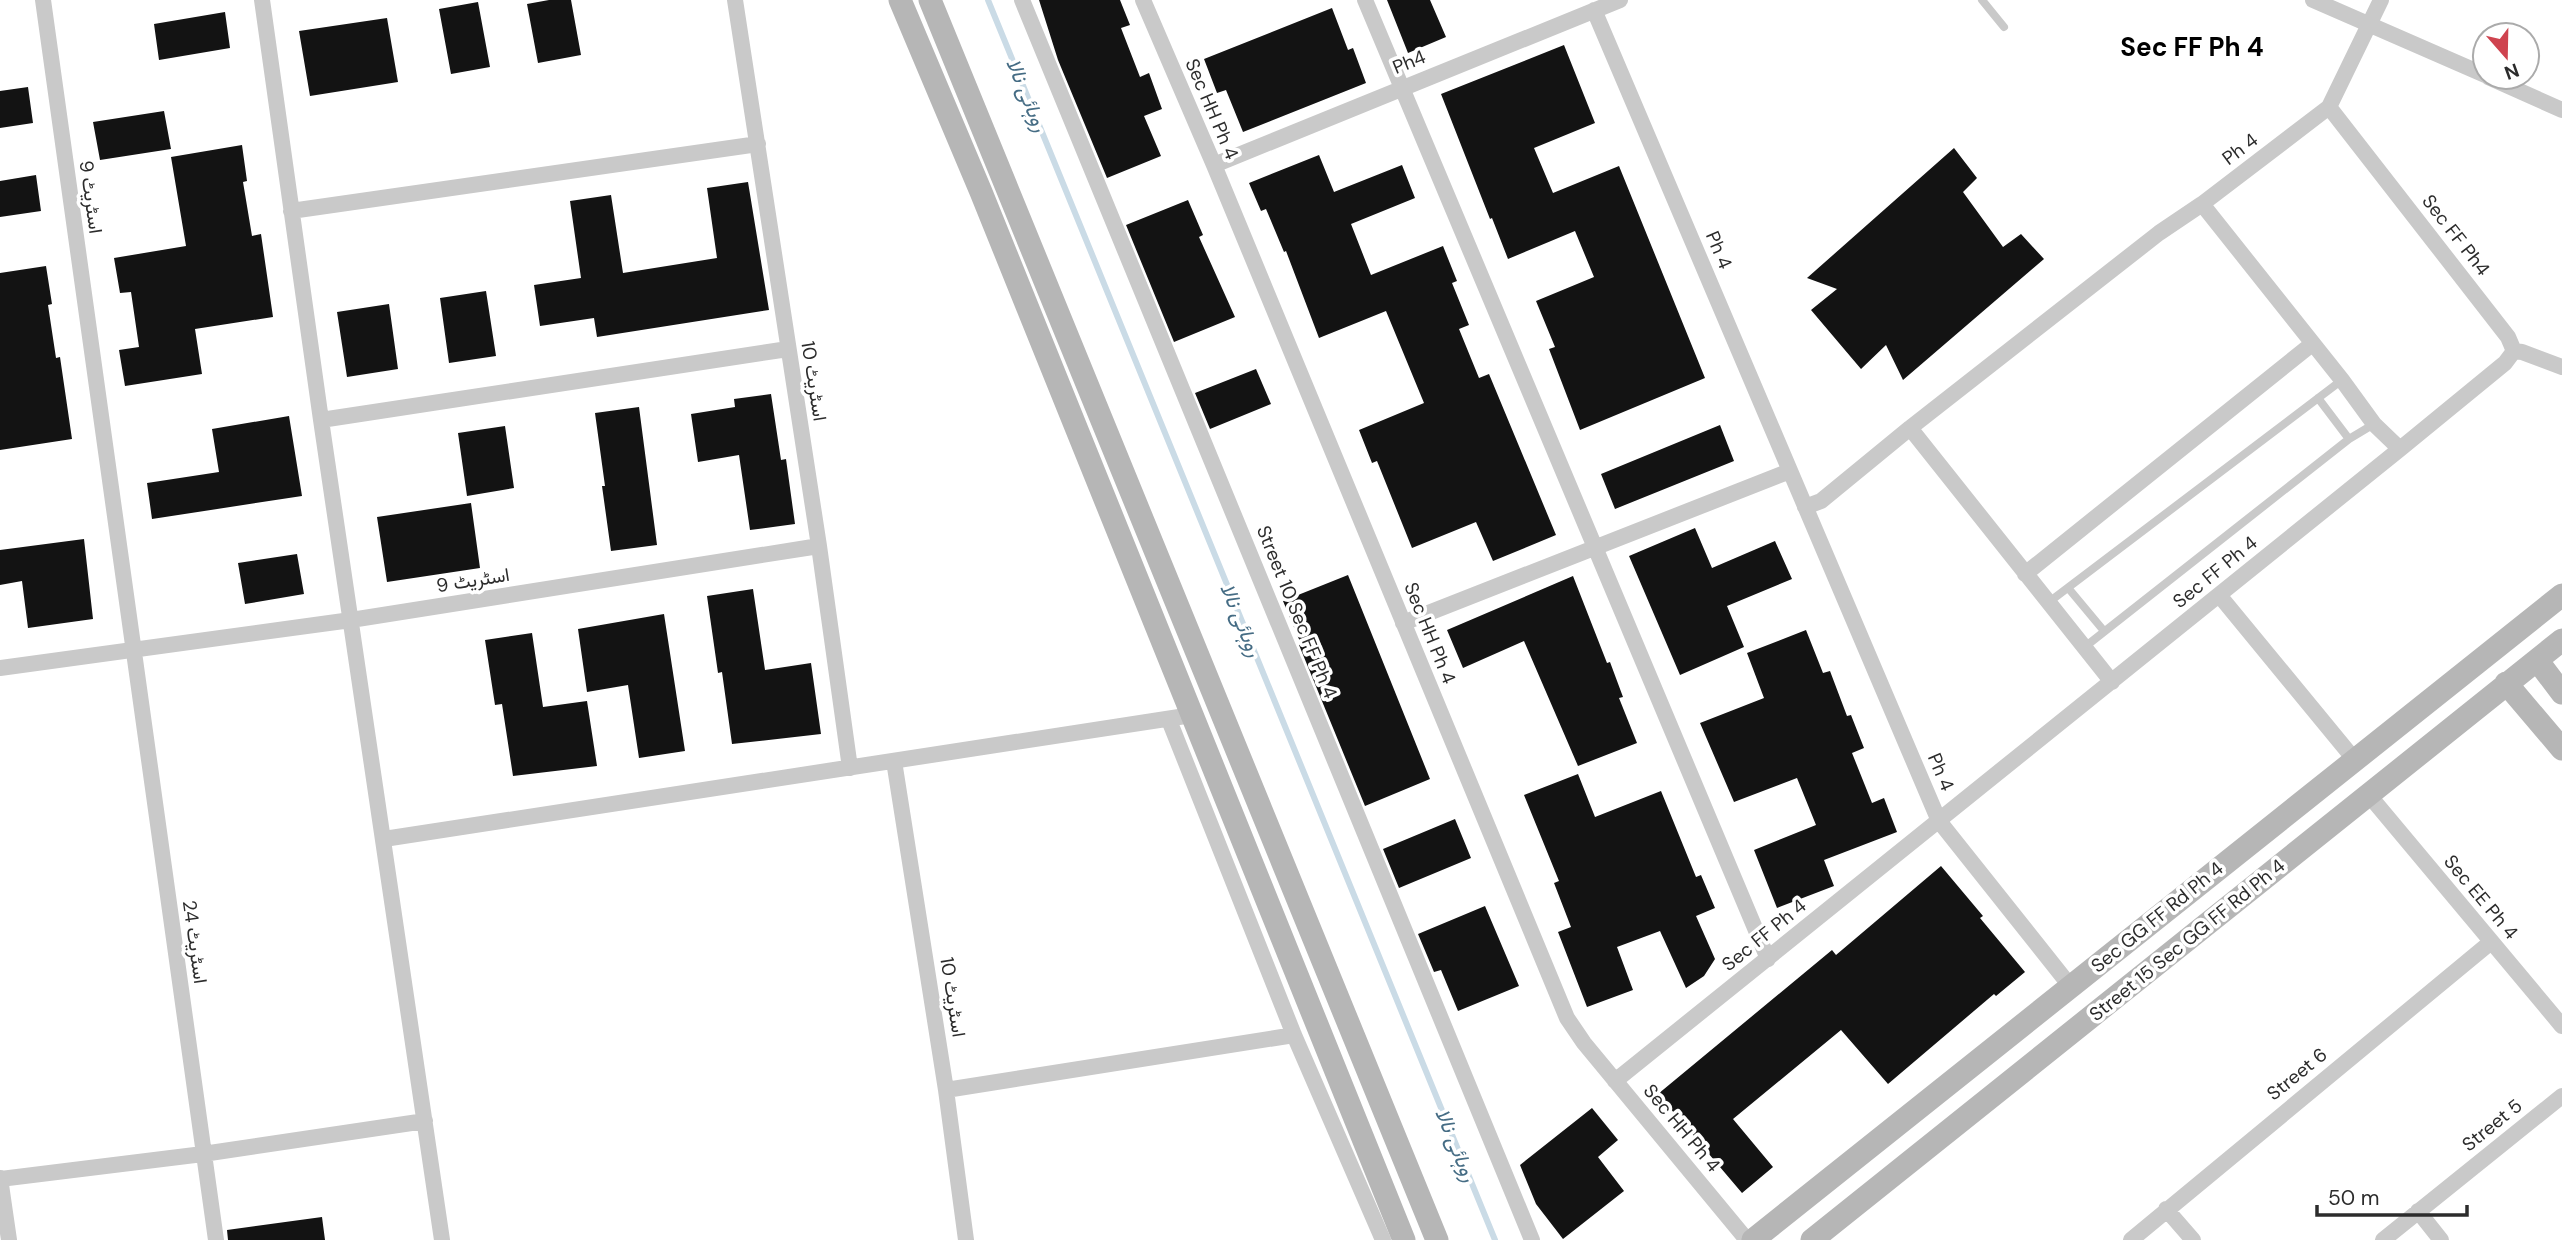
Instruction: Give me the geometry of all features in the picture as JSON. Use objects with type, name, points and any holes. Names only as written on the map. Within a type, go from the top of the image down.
[{"type":"main road","points":[[901,0],[1404,1240]]},
{"type":"main road","points":[[930,0],[1437,1240]]},
{"type":"main road","name":"Sec GG FF Rd Ph 4","points":[[1753,1240],[2562,595]]},
{"type":"main road","name":"Street 15 Sec GG FF Rd Ph 4","points":[[1812,1240],[2506,682],[2562,640]]},
{"type":"main road","points":[[2537,660],[2562,693]]},
{"type":"main road","points":[[2506,682],[2562,749]]},
{"type":"street","name":"اسٹریٹ 9","points":[[43,0],[133,649]]},
{"type":"street","points":[[265,0],[291,211],[442,1240]]},
{"type":"street","name":"اسٹریٹ 10","points":[[735,0],[819,546],[850,768]]},
{"type":"street","name":"Street 10 Sec FF Ph 4","points":[[1022,0],[1532,1240]]},
{"type":"street","name":"Sec HH Ph 4","points":[[1143,0],[1214,165],[1567,1018],[1584,1043],[1747,1240]]},
{"type":"street","points":[[1365,0],[1768,959]]},
{"type":"street","name":"Ph4","points":[[1214,165],[1620,0]]},
{"type":"street","points":[[2313,0],[2471,69]]},
{"type":"street","points":[[2329,107],[2381,0]]},
{"type":"street","name":"Ph 4","points":[[1594,10],[1939,821]]},
{"type":"street","points":[[2524,91],[2561,106]]},
{"type":"street","name":"Ph 4","points":[[1805,507],[1821,501],[2159,233],[2202,204],[2329,107]]},
{"type":"street","name":"Sec FF Ph4","points":[[2329,107],[2508,337],[2514,351]]},
{"type":"street","points":[[291,211],[758,144]]},
{"type":"street","points":[[2202,204],[2374,424],[2400,449]]},
{"type":"street","points":[[2025,573],[2312,344]]},
{"type":"street","points":[[321,420],[788,349]]},
{"type":"street","points":[[2514,351],[2562,367]]},
{"type":"street","name":"Sec FF Ph 4","points":[[1615,1081],[2400,449],[2505,363],[2514,351]]},
{"type":"street","points":[[1910,428],[2112,682]]},
{"type":"street","points":[[1403,623],[1790,471]]},
{"type":"street","name":"اسٹریٹ 9","points":[[0,668],[351,620],[819,546]]},
{"type":"street","points":[[2220,595],[2354,759]]},
{"type":"street","name":"اسٹریٹ 24","points":[[133,649],[216,1240]]},
{"type":"street","points":[[384,839],[1192,715]]},
{"type":"street","points":[[1169,720],[1294,1035],[1383,1240]]},
{"type":"street","name":"اسٹریٹ 10","points":[[894,761],[946,1090],[966,1240]]},
{"type":"street","name":"Sec EE Ph 4","points":[[2368,794],[2562,1026]]},
{"type":"street","points":[[1939,821],[2071,987]]},
{"type":"street","name":"Street 6","points":[[2131,1240],[2491,942]]},
{"type":"street","points":[[1272,979],[1295,971]]},
{"type":"street","points":[[946,1090],[1294,1035]]},
{"type":"street","name":"Street 5","points":[[2383,1240],[2562,1096]]},
{"type":"street","points":[[9,1240],[0,1178],[203,1154],[425,1121]]},
{"type":"street","points":[[2166,1209],[2193,1240]]},
{"type":"street","points":[[2418,1211],[2441,1240]]},
{"type":"lane","points":[[1982,0],[2004,27]]},
{"type":"lane","points":[[2049,602],[2342,380]]},
{"type":"lane","points":[[2318,398],[2349,439]]},
{"type":"lane","points":[[2085,646],[2349,439],[2374,424]]},
{"type":"lane","points":[[2069,589],[2104,631]]},
{"type":"building","points":[[571,0],[581,55],[538,63],[527,4]]},
{"type":"building","points":[[1039,0],[1120,0],[1130,25],[1121,28],[1140,77],[1149,73],[1162,109],[1144,116],[1161,156],[1107,178],[1058,60]]},
{"type":"building","points":[[1387,0],[1430,0],[1446,37],[1408,53]]},
{"type":"building","points":[[478,2],[490,67],[451,74],[439,9]]},
{"type":"building","points":[[1332,8],[1348,50],[1353,48],[1366,83],[1243,132],[1226,90],[1217,93],[1204,59]]},
{"type":"building","points":[[225,12],[230,48],[159,60],[154,24]]},
{"type":"building","points":[[387,18],[398,82],[310,96],[299,31]]},
{"type":"building","points":[[1564,45],[1595,123],[1534,148],[1553,193],[1619,166],[1705,378],[1580,430],[1549,349],[1555,347],[1536,301],[1594,277],[1575,231],[1508,259],[1441,94]]},
{"type":"building","points":[[28,87],[33,123],[0,128],[0,91]]},
{"type":"building","points":[[164,111],[171,149],[100,160],[93,122]]},
{"type":"building","points":[[242,145],[247,181],[243,182],[252,236],[261,234],[273,317],[195,329],[202,374],[125,386],[119,350],[139,347],[131,292],[120,293],[114,258],[186,246],[171,157]]},
{"type":"building","points":[[1954,148],[1977,178],[1963,192],[2003,247],[2021,234],[2044,259],[1903,380],[1886,345],[1861,369],[1811,310],[1837,289],[1807,278]]},
{"type":"building","points":[[1319,155],[1334,192],[1402,165],[1415,198],[1351,224],[1371,275],[1443,246],[1457,281],[1452,283],[1469,325],[1459,329],[1479,378],[1489,374],[1556,535],[1493,561],[1476,522],[1412,548],[1377,461],[1372,463],[1359,430],[1424,403],[1386,311],[1319,338],[1286,251],[1284,252],[1266,209],[1261,211],[1249,183]]},
{"type":"building","points":[[36,175],[41,211],[0,217],[0,181]]},
{"type":"building","points":[[748,182],[769,310],[597,337],[594,318],[540,326],[534,285],[581,278],[570,201],[611,195],[623,273],[717,258],[707,188]]},
{"type":"building","points":[[1188,200],[1203,235],[1199,237],[1235,317],[1174,342],[1126,225]]},
{"type":"building","points":[[46,266],[52,304],[48,305],[56,358],[60,357],[72,439],[0,450],[0,273]]},
{"type":"building","points":[[486,291],[496,356],[449,363],[440,298]]},
{"type":"building","points":[[389,304],[398,369],[347,377],[337,312]]},
{"type":"building","points":[[1256,369],[1271,404],[1210,429],[1195,393]]},
{"type":"building","points":[[771,394],[781,460],[786,459],[795,524],[750,530],[739,455],[698,462],[691,414],[735,407],[734,399]]},
{"type":"building","points":[[639,407],[657,545],[611,551],[595,413]]},
{"type":"building","points":[[289,416],[302,496],[152,519],[147,483],[219,472],[212,429]]},
{"type":"building","points":[[1720,425],[1734,461],[1615,509],[1601,474]]},
{"type":"building","points":[[505,426],[514,488],[467,496],[458,433]]},
{"type":"building","points":[[471,503],[480,568],[387,582],[377,517]]},
{"type":"building","points":[[1695,528],[1712,568],[1775,541],[1792,579],[1727,606],[1744,647],[1680,675],[1629,556]]},
{"type":"building","points":[[84,539],[93,619],[28,628],[22,581],[0,585],[0,550]]},
{"type":"building","points":[[297,554],[304,594],[245,604],[238,563]]},
{"type":"building","points":[[1348,575],[1430,779],[1365,806],[1283,601]]},
{"type":"building","points":[[1573,576],[1607,663],[1610,662],[1623,697],[1619,698],[1637,743],[1578,766],[1524,641],[1463,668],[1447,630]]},
{"type":"building","points":[[753,589],[765,670],[811,663],[821,734],[732,744],[722,672],[718,673],[707,596]]},
{"type":"building","points":[[664,614],[685,751],[639,758],[628,685],[587,692],[578,629]]},
{"type":"building","points":[[1806,630],[1823,673],[1830,671],[1847,716],[1851,715],[1864,748],[1852,753],[1872,803],[1884,798],[1897,832],[1824,860],[1834,886],[1777,908],[1754,850],[1816,825],[1797,778],[1734,802],[1700,723],[1764,698],[1747,653]]},
{"type":"building","points":[[532,633],[543,707],[587,701],[597,766],[513,776],[502,704],[495,705],[485,640]]},
{"type":"building","points":[[1578,774],[1595,817],[1661,791],[1696,877],[1701,875],[1715,908],[1696,916],[1715,959],[1704,976],[1686,988],[1660,931],[1617,947],[1633,990],[1587,1007],[1558,932],[1571,927],[1554,883],[1559,881],[1524,795]]},
{"type":"building","points":[[1455,819],[1471,858],[1399,888],[1383,849]]},
{"type":"building","points":[[1941,866],[2025,972],[1996,996],[1994,994],[1888,1084],[1841,1030],[1733,1119],[1773,1167],[1742,1193],[1658,1094],[1832,950],[1836,955]]},
{"type":"building","points":[[1485,906],[1519,986],[1458,1011],[1441,970],[1434,972],[1418,934]]},
{"type":"building","points":[[1592,1108],[1618,1140],[1598,1157],[1624,1191],[1563,1239],[1536,1204],[1520,1165]]},
{"type":"building","points":[[322,1217],[325,1240],[228,1240],[227,1230]]},
{"type":"waterway","name":"روہائی نالا","points":[[988,0],[1495,1240]]},
{"type":"district","name":"Sec FF Ph 4","points":[[2192,47]]}]
